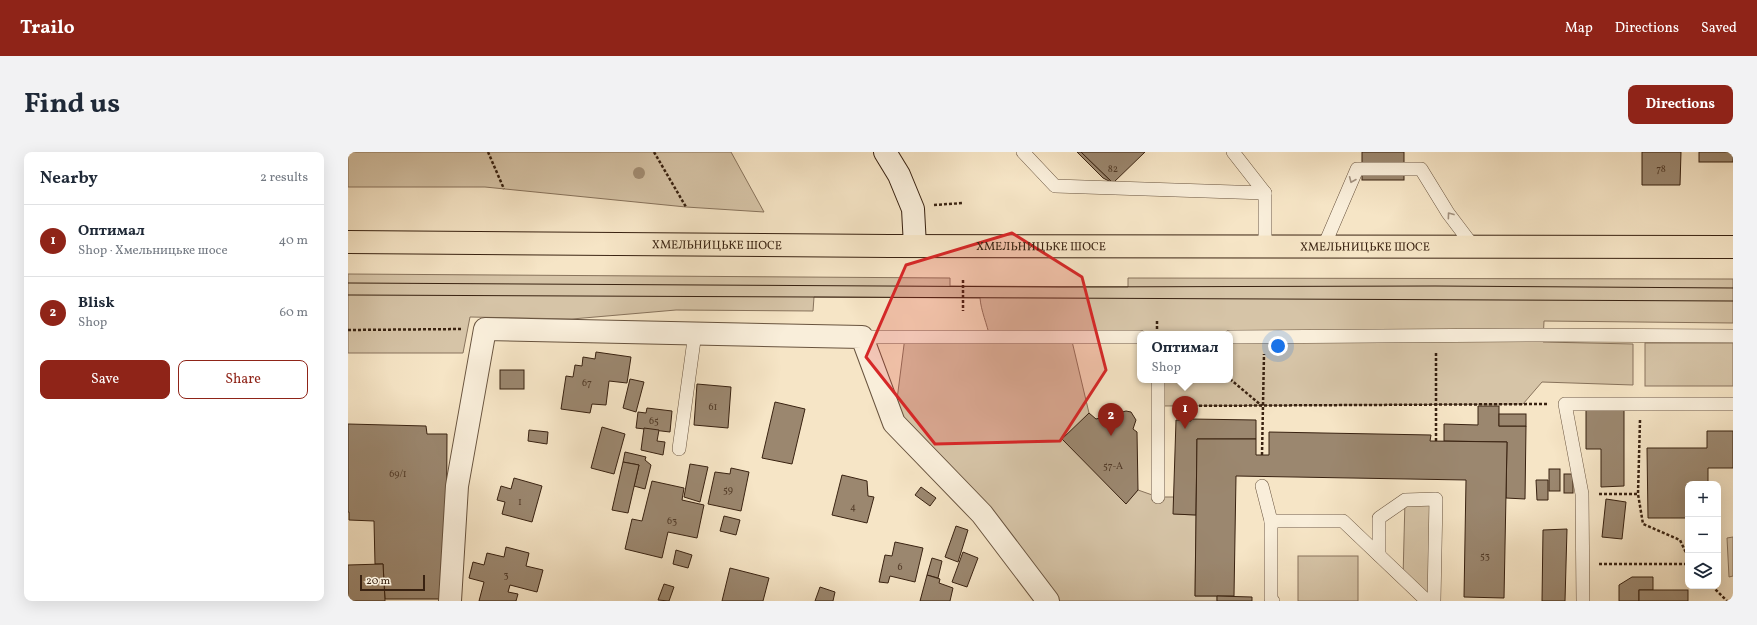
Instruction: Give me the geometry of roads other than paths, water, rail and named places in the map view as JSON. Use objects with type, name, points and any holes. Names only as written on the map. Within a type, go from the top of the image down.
[{"type":"main road","name":"ХМЕЛЬНИЦЬКЕ ШОСЕ","points":[[348,242],[915,246],[1733,247]]},
{"type":"street","points":[[885,152],[899,175],[913,209],[915,246]]},
{"type":"street","points":[[450,601],[457,486],[485,329],[862,337],[894,423],[982,514],[1048,601]]},
{"type":"lane","points":[[1023,152],[1055,186],[1265,193]]},
{"type":"lane","points":[[1233,152],[1265,193],[1265,246]]},
{"type":"lane","points":[[1324,246],[1357,169],[1421,169],[1448,213],[1473,246]]},
{"type":"lane","points":[[679,449],[695,333]]},
{"type":"lane","points":[[1233,337],[1436,335],[1733,336]]},
{"type":"lane","points":[[862,337],[1137,337]]},
{"type":"lane","points":[[1158,383],[1158,497]]},
{"type":"lane","points":[[1583,601],[1582,494],[1565,404],[1733,404]]},
{"type":"lane","points":[[1262,486],[1271,521],[1271,599],[1273,601]]},
{"type":"lane","points":[[1379,555],[1379,518],[1405,500],[1436,499],[1434,601]]},
{"type":"lane","points":[[1271,521],[1343,521],[1427,601]]},
{"type":"tram line","points":[[348,283],[1059,287],[1435,286],[1733,288]]},
{"type":"tram line","points":[[348,295],[1733,301]]},
{"type":"place","name":"Оптимал","points":[[1185,429]]},
{"type":"place","name":"Blisk","points":[[1111,436]]}]
